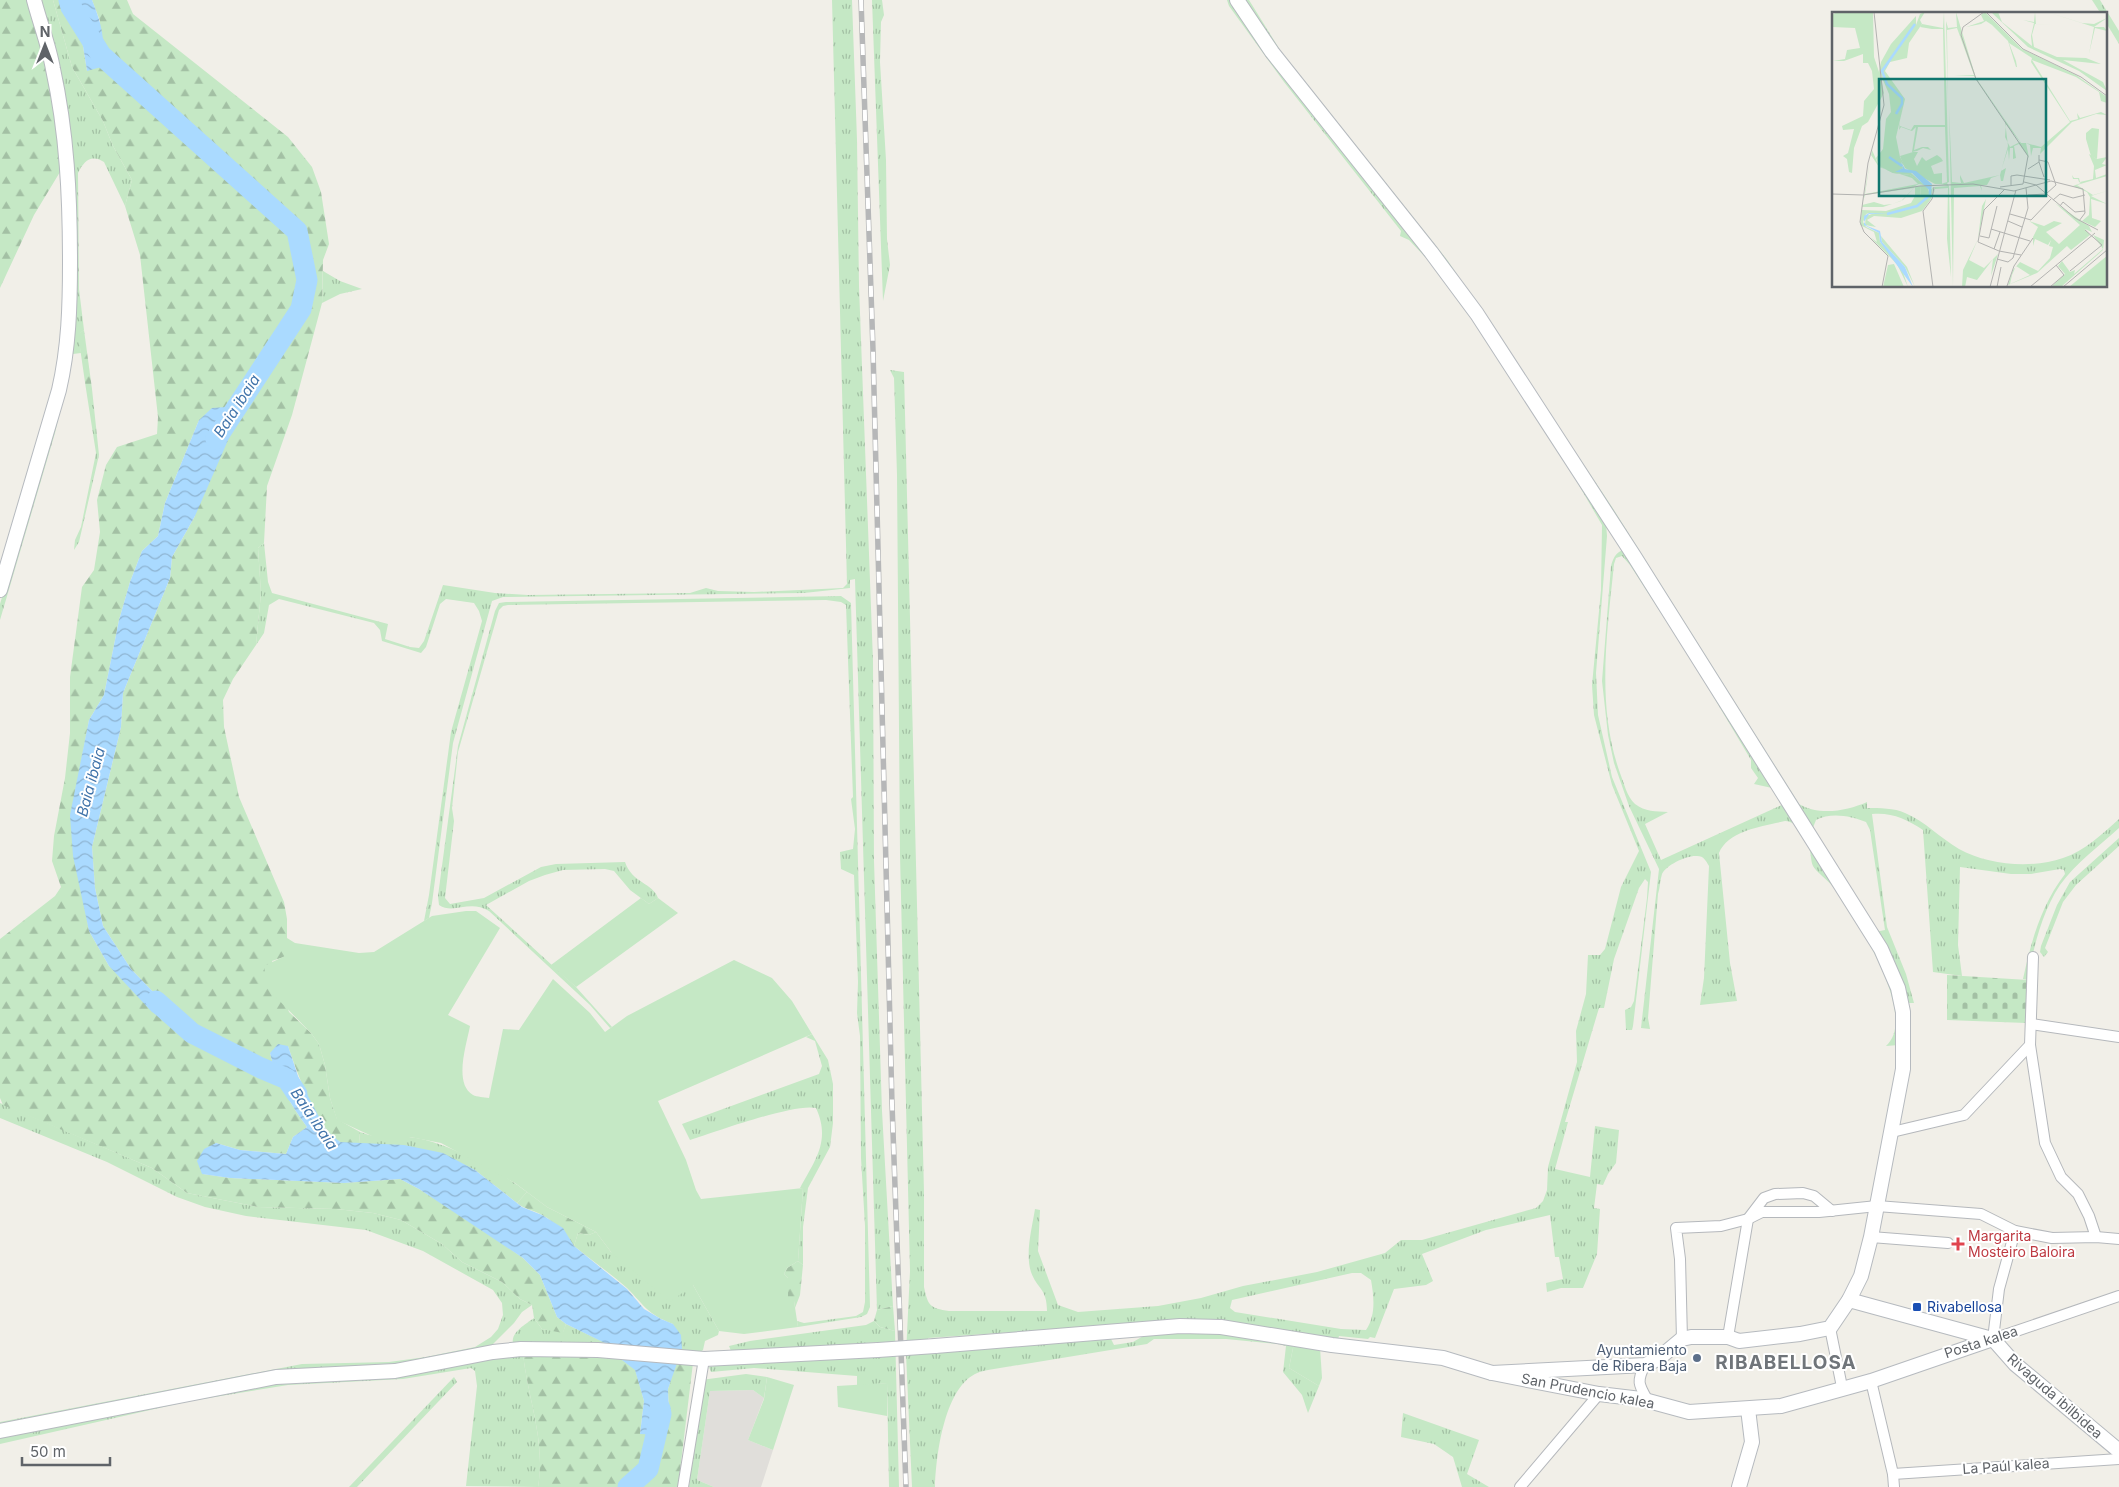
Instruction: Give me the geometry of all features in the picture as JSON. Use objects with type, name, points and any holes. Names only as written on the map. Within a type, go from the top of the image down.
[{"type":"street","points":[[0,590],[59,390],[66,359],[69,330],[70,220],[63,123],[53,67],[34,0]]},
{"type":"street","points":[[1237,0],[1272,52],[1431,252],[1477,314],[1798,814],[1881,949],[1898,988],[1903,1012],[1903,1069],[1871,1237],[1861,1276],[1849,1300],[1830,1328],[1796,1335],[1739,1342],[1728,1337],[1692,1337],[1682,1339],[1658,1359],[1645,1365],[1492,1372]]},
{"type":"street","points":[[2033,957],[2030,1045],[2045,1144],[2061,1177],[2078,1194],[2089,1216],[2096,1237]]},
{"type":"street","points":[[2031,1024],[2119,1036]]},
{"type":"street","points":[[1892,1132],[1964,1114],[2030,1045]]},
{"type":"street","points":[[1728,1337],[1748,1220],[1764,1198],[1775,1194],[1809,1195],[1820,1200],[1832,1211]]},
{"type":"street","points":[[1682,1339],[1680,1259],[1676,1228],[1721,1226],[1748,1220],[1762,1212],[1832,1211],[1877,1206],[1981,1214],[2015,1230],[2052,1238],[2096,1237],[2119,1239]]},
{"type":"street","points":[[1849,1300],[1992,1339],[1999,1288],[2015,1230]]},
{"type":"street","points":[[1871,1237],[1948,1243]]},
{"type":"street","name":"Posta kalea","points":[[1842,1388],[1871,1381],[2119,1296]]},
{"type":"street","name":"San Prudencio kalea","points":[[0,1431],[276,1377],[395,1371],[493,1352],[521,1349],[598,1350],[704,1359],[878,1350],[1201,1326],[1246,1330],[1332,1345],[1443,1358],[1492,1372],[1599,1394],[1648,1401],[1689,1412],[1781,1406],[1842,1388]]},
{"type":"street","points":[[1830,1328],[1842,1388]]},
{"type":"street","name":"Rivaguda ibilbidea","points":[[1992,1339],[2015,1364],[2119,1451]]},
{"type":"street","points":[[683,1487],[704,1359]]},
{"type":"street","points":[[1645,1365],[1638,1378],[1639,1386],[1648,1401]]},
{"type":"street","points":[[1871,1381],[1893,1474],[1894,1487]]},
{"type":"street","points":[[1520,1487],[1599,1394]]},
{"type":"street","points":[[1739,1487],[1752,1442],[1748,1409]]},
{"type":"street","name":"La Paúl kalea","points":[[1893,1474],[2119,1459]]},
{"type":"shaded area","points":[[753,1390],[764,1398],[748,1440],[773,1450],[761,1487],[714,1487],[697,1480],[710,1391]]},
{"type":"green space","points":[[0,0],[27,0],[49,71],[63,167],[34,215],[0,288]]},
{"type":"green space","points":[[37,0],[53,0],[72,67],[103,121],[113,146],[132,180],[125,206],[104,162],[95,159],[88,160],[78,173],[79,289],[84,330],[79,334],[81,353],[73,354],[55,433],[0,620],[0,604],[59,405],[73,199]]},
{"type":"green space","points":[[53,0],[71,0],[83,46],[87,71],[100,21],[92,0],[127,0],[133,14],[288,137],[312,167],[321,192],[329,244],[323,260],[322,303],[292,415],[267,486],[264,543],[258,548],[261,593],[256,645],[233,679],[223,700],[224,727],[239,797],[284,902],[287,919],[287,956],[272,961],[289,1012],[311,1033],[319,1044],[325,1065],[330,1098],[337,1119],[360,1132],[359,1144],[340,1142],[323,1125],[308,1098],[288,1046],[270,1053],[284,1092],[307,1127],[293,1137],[286,1154],[240,1150],[216,1143],[203,1174],[230,1178],[344,1183],[400,1179],[476,1225],[523,1258],[540,1275],[557,1317],[566,1324],[563,1333],[542,1329],[534,1318],[532,1305],[520,1299],[502,1282],[462,1262],[442,1244],[401,1220],[373,1213],[336,1209],[258,1207],[187,1193],[152,1168],[3,1105],[0,1098],[0,939],[55,896],[61,887],[52,861],[54,836],[65,778],[70,733],[70,677],[82,587],[94,570],[100,532],[97,500],[106,465],[117,447],[157,434],[158,417],[140,255],[125,206],[132,180],[113,146],[103,121],[72,67]],"holes":[[[199,420],[195,516],[172,557],[170,578],[123,693],[121,727],[92,847],[95,888],[103,926],[131,969],[157,996],[172,1007],[109,966],[89,931],[83,896],[80,768],[89,720],[104,695],[119,620],[130,582],[142,551],[158,536],[165,503]]]},
{"type":"green space","points":[[832,0],[852,0],[857,140],[859,286],[873,661],[874,861],[882,1111],[893,1306],[877,1310],[855,579],[850,580],[850,588],[804,593],[503,597],[492,601],[453,743],[432,903],[429,918],[424,921],[451,732],[482,621],[479,611],[474,603],[446,599],[440,604],[426,647],[421,653],[382,641],[380,630],[374,623],[279,599],[269,605],[264,633],[256,645],[261,593],[258,548],[264,543],[268,582],[272,593],[388,624],[385,639],[419,648],[424,641],[443,585],[495,593],[528,595],[690,593],[706,588],[718,591],[754,592],[843,588],[847,584]]},
{"type":"green space","points":[[872,0],[882,0],[884,15],[881,22],[880,62],[886,160],[887,239],[890,265],[883,301]]},
{"type":"green space","points":[[1227,0],[1232,0],[1455,290],[1606,523],[1607,536],[1596,673],[1598,715],[1612,777],[1651,872],[1632,1030],[1626,1030],[1625,1010],[1631,1007],[1634,1001],[1647,898],[1648,882],[1645,879],[1639,888],[1614,959],[1604,1008],[1599,1008],[1565,1122],[1568,1122],[1555,1169],[1590,1177],[1595,1126],[1619,1130],[1616,1163],[1603,1185],[1597,1184],[1594,1208],[1600,1209],[1597,1254],[1583,1288],[1561,1288],[1547,1292],[1546,1283],[1563,1279],[1559,1257],[1555,1257],[1550,1215],[1486,1230],[1422,1254],[1433,1281],[1426,1285],[1394,1289],[1375,1338],[1370,1337],[1368,1339],[1339,1336],[1338,1339],[1206,1319],[928,1338],[928,1353],[1110,1337],[1114,1345],[1133,1342],[1145,1335],[1209,1331],[1294,1343],[1289,1368],[1319,1386],[1308,1413],[1302,1395],[1283,1372],[1286,1346],[1226,1339],[1154,1339],[1147,1344],[984,1371],[975,1374],[964,1382],[949,1409],[940,1442],[935,1487],[912,1487],[906,1354],[910,1271],[900,855],[897,475],[894,378],[890,370],[904,372],[924,1192],[924,1287],[929,1302],[934,1307],[949,1311],[1047,1311],[1044,1293],[1033,1278],[1029,1265],[1030,1240],[1035,1209],[1040,1210],[1038,1251],[1058,1305],[1078,1312],[1158,1306],[1201,1298],[1243,1286],[1317,1272],[1385,1253],[1401,1240],[1422,1240],[1536,1208],[1543,1201],[1547,1190],[1548,1167],[1577,1062],[1576,1031],[1586,994],[1588,955],[1600,955],[1605,949],[1621,887],[1639,851],[1612,785],[1594,715],[1592,685],[1601,590],[1602,525],[1577,482],[1481,332],[1428,260],[1409,240],[1400,236],[1401,231],[1284,82],[1229,6]],"holes":[[[1352,1273],[1361,1273],[1371,1280],[1373,1293],[1373,1312],[1366,1330],[1341,1329],[1235,1312],[1230,1308],[1232,1300]]]},
{"type":"green space","points":[[1242,0],[1249,0],[1280,50],[1448,261],[1612,507],[1799,804],[1815,810],[1833,811],[1851,808],[1867,802],[1867,808],[1901,811],[1919,820],[1959,849],[1983,859],[2010,864],[2051,861],[2071,855],[2093,841],[2119,819],[2119,828],[2073,869],[2060,885],[2043,918],[2028,980],[2023,979],[2033,938],[2049,898],[2065,874],[2064,870],[2031,874],[2011,874],[1960,867],[1958,945],[1962,976],[1933,972],[1923,830],[1899,817],[1886,814],[1872,814],[1887,927],[1906,974],[1914,1003],[1905,1003],[1875,932],[1885,930],[1870,830],[1866,822],[1848,817],[1828,816],[1816,820],[1812,830],[1557,430],[1270,43]]},
{"type":"green space","points":[[2092,0],[2100,0],[2119,31],[2119,44],[2106,23],[2106,12],[2100,12]]},
{"type":"green space","points":[[323,271],[340,281],[362,289],[340,294],[322,303]]},
{"type":"green space","points":[[84,330],[92,389],[86,389],[78,334]]},
{"type":"green space","points":[[86,389],[92,389],[99,455],[79,542],[74,550],[75,540],[81,527],[96,453]]},
{"type":"green space","points":[[1623,550],[1656,598],[1773,781],[1772,788],[1754,784],[1758,778],[1751,768],[1751,760],[1694,664],[1630,565],[1622,556],[1616,558],[1606,643],[1605,670],[1608,722],[1620,773],[1630,798],[1635,804],[1651,811],[1668,812],[1645,824],[1661,860],[1784,804],[1787,805],[1864,928],[1884,965],[1897,1004],[1899,1045],[1886,1046],[1894,1032],[1895,1013],[1890,990],[1869,942],[1834,888],[1816,871],[1812,863],[1809,846],[1802,832],[1794,824],[1785,821],[1757,827],[1738,834],[1724,845],[1719,853],[1730,963],[1737,1001],[1700,1005],[1704,978],[1709,866],[1703,858],[1693,856],[1677,861],[1664,871],[1661,876],[1658,894],[1648,1018],[1650,1029],[1641,1028],[1659,869],[1629,806],[1614,763],[1608,735],[1602,681],[1611,566],[1616,555]]},
{"type":"green space","points":[[841,596],[851,603],[870,1307],[867,1314],[861,1317],[798,1327],[797,1321],[804,1323],[856,1316],[863,1312],[865,1302],[865,1226],[861,1158],[860,1036],[857,1013],[858,982],[854,875],[841,869],[840,852],[853,849],[855,829],[851,799],[853,797],[846,605],[841,602],[826,600],[508,605],[503,606],[499,610],[458,752],[452,808],[454,821],[445,898],[450,904],[484,898],[541,867],[556,864],[625,862],[632,874],[652,889],[658,898],[649,904],[630,890],[614,871],[605,869],[563,870],[529,881],[486,905],[576,987],[612,1027],[610,1028],[590,1005],[489,911],[475,906],[445,908],[439,905],[438,896],[458,746],[495,611],[499,603]]},
{"type":"green space","points":[[2119,838],[2119,846],[2076,885],[2063,902],[2045,948],[2048,952],[2044,957],[2040,952],[2041,946],[2057,905],[2070,882]]},
{"type":"green space","points":[[641,898],[649,904],[658,898],[678,913],[576,987],[551,965]]},
{"type":"green space","points":[[476,911],[500,928],[448,1015],[470,1026],[464,1052],[462,1073],[467,1090],[475,1096],[489,1098],[503,1029],[519,1030],[553,979],[590,1013],[605,1032],[627,1016],[734,960],[772,978],[792,1001],[812,1034],[658,1101],[686,1160],[701,1199],[803,1188],[798,1261],[787,1268],[784,1274],[788,1278],[788,1301],[794,1301],[798,1327],[744,1334],[719,1331],[693,1285],[670,1302],[611,1252],[596,1232],[547,1207],[515,1183],[441,1143],[410,1137],[374,1137],[337,1120],[330,1098],[325,1065],[319,1044],[311,1033],[268,989],[264,966],[287,955],[287,938],[295,943],[359,953],[374,952],[432,916]]},
{"type":"green space","points":[[1947,975],[2028,980],[2026,1023],[1947,1020]]},
{"type":"green space","points":[[812,1034],[828,1060],[833,1084],[833,1123],[830,1147],[808,1188],[803,1227],[803,1265],[798,1261],[803,1188],[800,1188],[816,1159],[821,1140],[822,1130],[816,1108],[805,1108],[773,1114],[690,1140],[682,1124],[819,1074],[822,1066],[815,1041],[806,1037]]},
{"type":"green space","points":[[0,1103],[152,1168],[187,1193],[258,1207],[336,1209],[373,1213],[401,1220],[442,1244],[462,1262],[502,1282],[520,1299],[532,1305],[522,1312],[492,1345],[469,1352],[385,1367],[0,1425],[0,1422],[302,1364],[389,1362],[475,1347],[491,1337],[498,1329],[503,1315],[502,1303],[493,1290],[423,1251],[366,1230],[246,1216],[205,1207],[177,1197],[107,1162],[0,1118]]},
{"type":"green space","points":[[360,1132],[379,1137],[423,1139],[455,1150],[487,1166],[527,1192],[517,1203],[475,1170],[359,1144]]},
{"type":"green space","points":[[527,1192],[547,1207],[596,1232],[589,1235],[578,1233],[574,1246],[552,1221],[517,1203]]},
{"type":"green space","points":[[596,1232],[611,1252],[693,1285],[719,1331],[718,1335],[705,1341],[703,1350],[697,1355],[680,1353],[673,1324],[652,1313],[627,1288],[574,1246],[578,1233],[589,1235]]},
{"type":"green space","points":[[798,1261],[803,1265],[800,1295],[795,1308],[794,1301],[788,1301],[788,1278],[784,1274],[787,1268]]},
{"type":"green space","points":[[893,1306],[895,1331],[880,1327],[874,1321],[877,1310]]},
{"type":"green space","points":[[534,1318],[542,1329],[563,1332],[566,1324],[614,1347],[513,1343],[514,1335]]},
{"type":"green space","points":[[874,1321],[880,1327],[895,1331],[899,1487],[889,1487],[887,1383],[857,1386],[857,1376],[754,1368],[711,1372],[709,1367],[728,1364],[884,1357],[883,1342],[731,1351],[729,1346],[750,1341],[866,1325]]},
{"type":"green space","points":[[1294,1343],[1320,1347],[1322,1378],[1319,1386],[1289,1368]]},
{"type":"green space","points":[[523,1354],[540,1454],[538,1487],[466,1486],[477,1386],[475,1371],[471,1368],[403,1379],[288,1385],[190,1401],[0,1444],[0,1435],[223,1390]]},
{"type":"green space","points":[[523,1354],[618,1357],[635,1369],[644,1401],[640,1434],[669,1417],[668,1389],[676,1362],[693,1363],[678,1487],[538,1487],[540,1454]]},
{"type":"green space","points":[[746,1374],[767,1377],[764,1398],[753,1390],[710,1391],[697,1480],[714,1487],[689,1487],[701,1380]]},
{"type":"green space","points":[[454,1377],[457,1382],[357,1487],[349,1487]]},
{"type":"green space","points":[[767,1377],[794,1385],[773,1450],[748,1440],[764,1399]]},
{"type":"green space","points":[[887,1383],[887,1416],[838,1407],[837,1386]]},
{"type":"green space","points":[[1403,1413],[1479,1440],[1467,1474],[1489,1487],[1462,1487],[1453,1457],[1434,1444],[1401,1437]]},
{"type":"water","points":[[71,0],[92,0],[102,33],[101,67],[87,71],[83,46]]},
{"type":"water","points":[[227,407],[234,420],[229,438],[195,516],[172,557],[170,578],[123,693],[121,727],[92,847],[95,888],[103,926],[131,969],[157,996],[172,1007],[178,1018],[172,1024],[152,1012],[109,966],[89,931],[73,856],[70,815],[89,720],[104,695],[119,620],[130,582],[142,551],[158,536],[165,503],[199,420],[212,408]]},
{"type":"water","points":[[278,1044],[288,1046],[299,1079],[326,1130],[340,1142],[404,1145],[443,1153],[475,1170],[522,1207],[542,1215],[563,1228],[574,1246],[627,1289],[644,1309],[673,1324],[681,1335],[682,1349],[668,1389],[669,1417],[665,1435],[640,1434],[644,1401],[635,1370],[618,1357],[613,1347],[566,1324],[557,1317],[540,1275],[523,1258],[419,1189],[400,1179],[344,1183],[230,1178],[202,1174],[197,1161],[204,1149],[216,1143],[240,1150],[286,1154],[293,1137],[307,1127],[289,1101],[276,1073],[270,1053]]},
{"type":"waterway","name":"Baia ibaia","points":[[69,0],[71,7],[101,55],[297,231],[307,280],[301,309],[216,439]]},
{"type":"waterway","name":"Baia ibaia","points":[[156,1001],[192,1033],[287,1079],[297,1094]]},
{"type":"waterway","name":"Baia ibaia","points":[[628,1487],[648,1469],[661,1414],[660,1408]]},
{"type":"railway","points":[[861,0],[873,350],[892,1104],[906,1487]]},
{"type":"place","name":"Margarita Mosteiro Baloira","points":[[1958,1244]]},
{"type":"place","name":"Rivabellosa","points":[[1917,1307]]},
{"type":"place","name":"Ayuntamiento de Ribera Baja","points":[[1697,1358]]},
{"type":"district","name":"RIBABELLOSA","points":[[1786,1362]]}]
